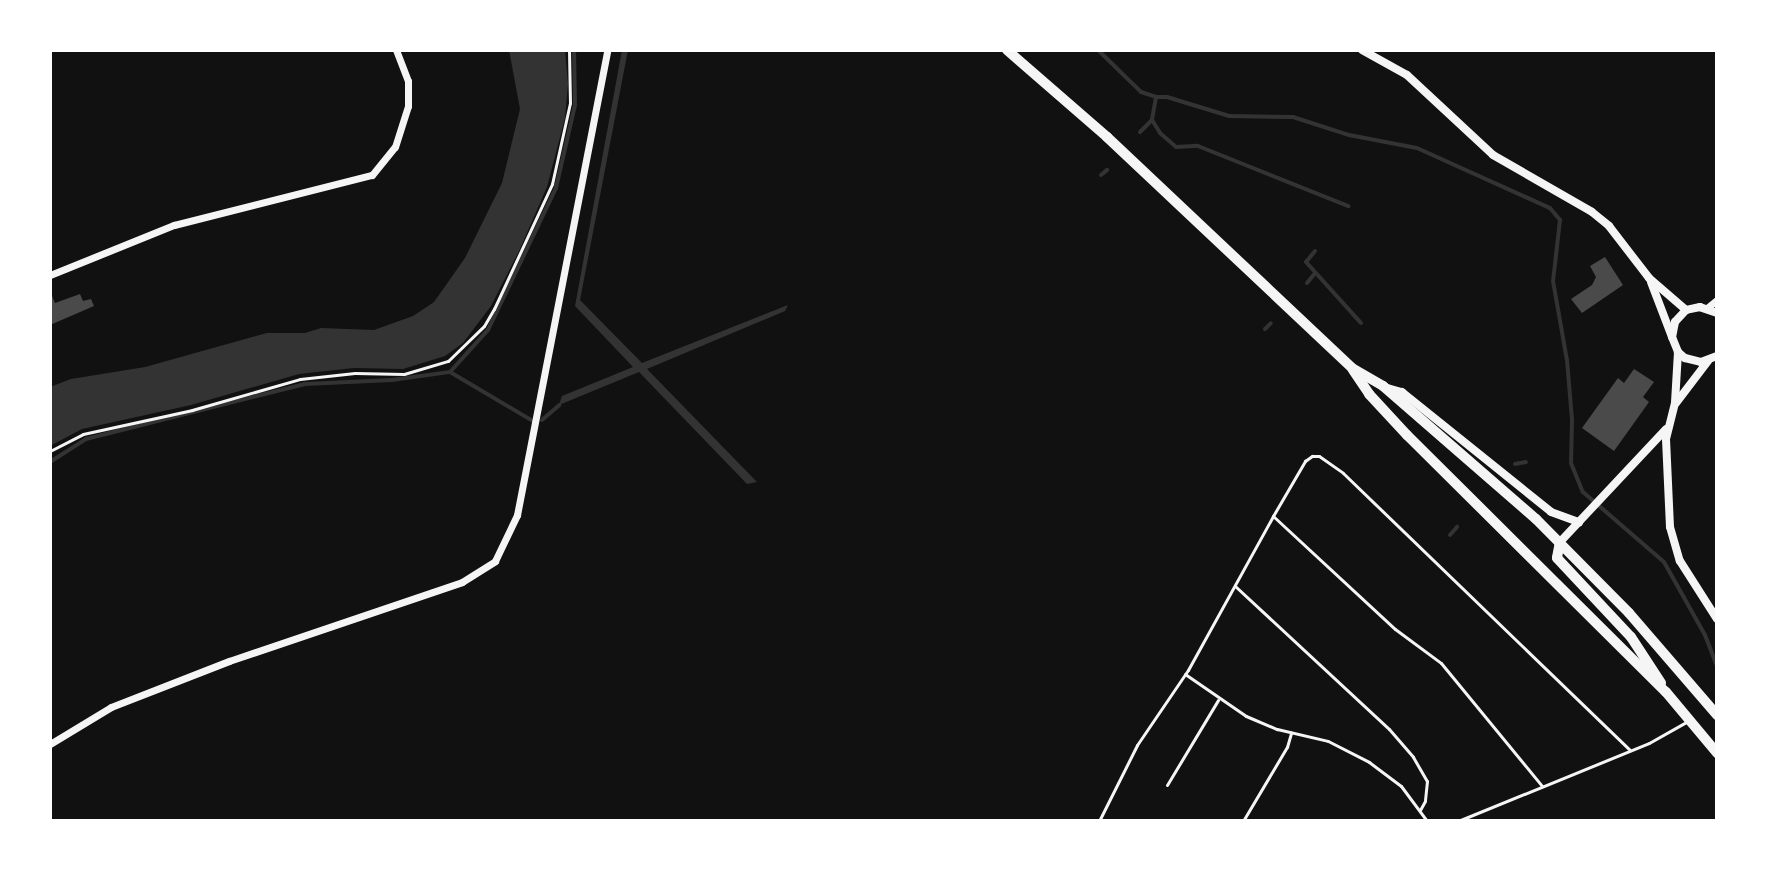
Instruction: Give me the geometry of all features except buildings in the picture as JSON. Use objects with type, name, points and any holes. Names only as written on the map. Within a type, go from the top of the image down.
[{"type":"main road","points":[[1007,50],[1107,137],[1352,368],[1383,386],[1560,542],[1629,613],[1717,715]]},
{"type":"main road","points":[[1352,368],[1369,394],[1407,435],[1666,692],[1717,753]]},
{"type":"main road","points":[[1560,542],[1557,558],[1631,637],[1666,692]]},
{"type":"street","points":[[50,275],[174,225],[372,175],[395,147],[408,106],[408,81],[396,50]]},
{"type":"street","points":[[50,744],[111,707],[229,661],[462,582],[495,561],[517,515],[607,50]]},
{"type":"street","points":[[1362,50],[1407,75],[1493,155],[1592,212],[1609,226],[1649,278],[1686,310]]},
{"type":"street","points":[[1649,278],[1678,352],[1675,403],[1667,429],[1665,489],[1670,527],[1680,561],[1717,619]]},
{"type":"street","points":[[1707,308],[1717,300]]},
{"type":"street","points":[[1672,337],[1675,322],[1686,310],[1707,308],[1717,313]]},
{"type":"street","points":[[1678,352],[1693,361],[1714,358]]},
{"type":"street","points":[[1675,403],[1714,358]]},
{"type":"street","points":[[1383,386],[1402,392],[1551,512],[1579,522]]},
{"type":"street","points":[[1560,542],[1667,429]]},
{"type":"lane","points":[[1099,821],[1137,745],[1185,674],[1305,461],[1319,456],[1331,462],[1630,750]]},
{"type":"lane","points":[[1273,516],[1395,629],[1441,663],[1542,786]]},
{"type":"lane","points":[[1235,586],[1389,729],[1413,757],[1427,781],[1420,810]]},
{"type":"lane","points":[[1185,674],[1218,700],[1262,724],[1291,733],[1310,734],[1361,758],[1401,786],[1427,821]]},
{"type":"lane","points":[[1167,785],[1218,700]]},
{"type":"lane","points":[[1458,821],[1673,732],[1691,719]]},
{"type":"lane","points":[[1243,821],[1287,747],[1291,733]]},
{"type":"path","points":[[50,451],[83,434],[192,410],[300,379],[355,373],[404,374],[448,361],[484,326],[494,309],[552,184],[570,103],[569,50]]},
{"type":"shaded area","points":[[509,50],[565,50],[568,84],[565,118],[547,187],[519,251],[491,306],[463,343],[445,356],[403,369],[354,368],[299,374],[191,405],[82,429],[50,446],[50,387],[71,379],[145,367],[267,333],[305,333],[321,328],[374,330],[413,316],[434,302],[465,258],[502,183],[520,109]]},
{"type":"shaded area","points":[[622,50],[628,50],[580,300],[642,363],[788,305],[785,311],[647,369],[757,482],[747,484],[639,372],[559,405],[562,396],[633,367],[575,306]]},
{"type":"waterway","points":[[50,462],[86,439],[305,384],[392,380],[450,372],[488,330],[556,188],[575,105],[574,50]]},
{"type":"waterway","points":[[1098,50],[1141,92],[1229,116],[1293,117],[1349,135],[1417,148],[1550,208],[1560,220],[1553,281],[1567,360],[1572,420],[1571,463],[1583,492],[1664,562],[1705,635],[1717,666]]},
{"type":"waterway","points":[[1156,97],[1152,120],[1160,133],[1176,147],[1198,146],[1348,206]]},
{"type":"waterway","points":[[1140,132],[1152,120]]},
{"type":"waterway","points":[[1101,175],[1107,170]]},
{"type":"waterway","points":[[1315,251],[1306,262],[1361,323]]},
{"type":"waterway","points":[[1307,283],[1315,273]]},
{"type":"waterway","points":[[1265,329],[1271,323]]},
{"type":"waterway","points":[[450,372],[533,421]]},
{"type":"waterway","points":[[542,420],[559,405]]},
{"type":"waterway","points":[[1515,464],[1526,462]]},
{"type":"waterway","points":[[1450,535],[1457,527]]}]
